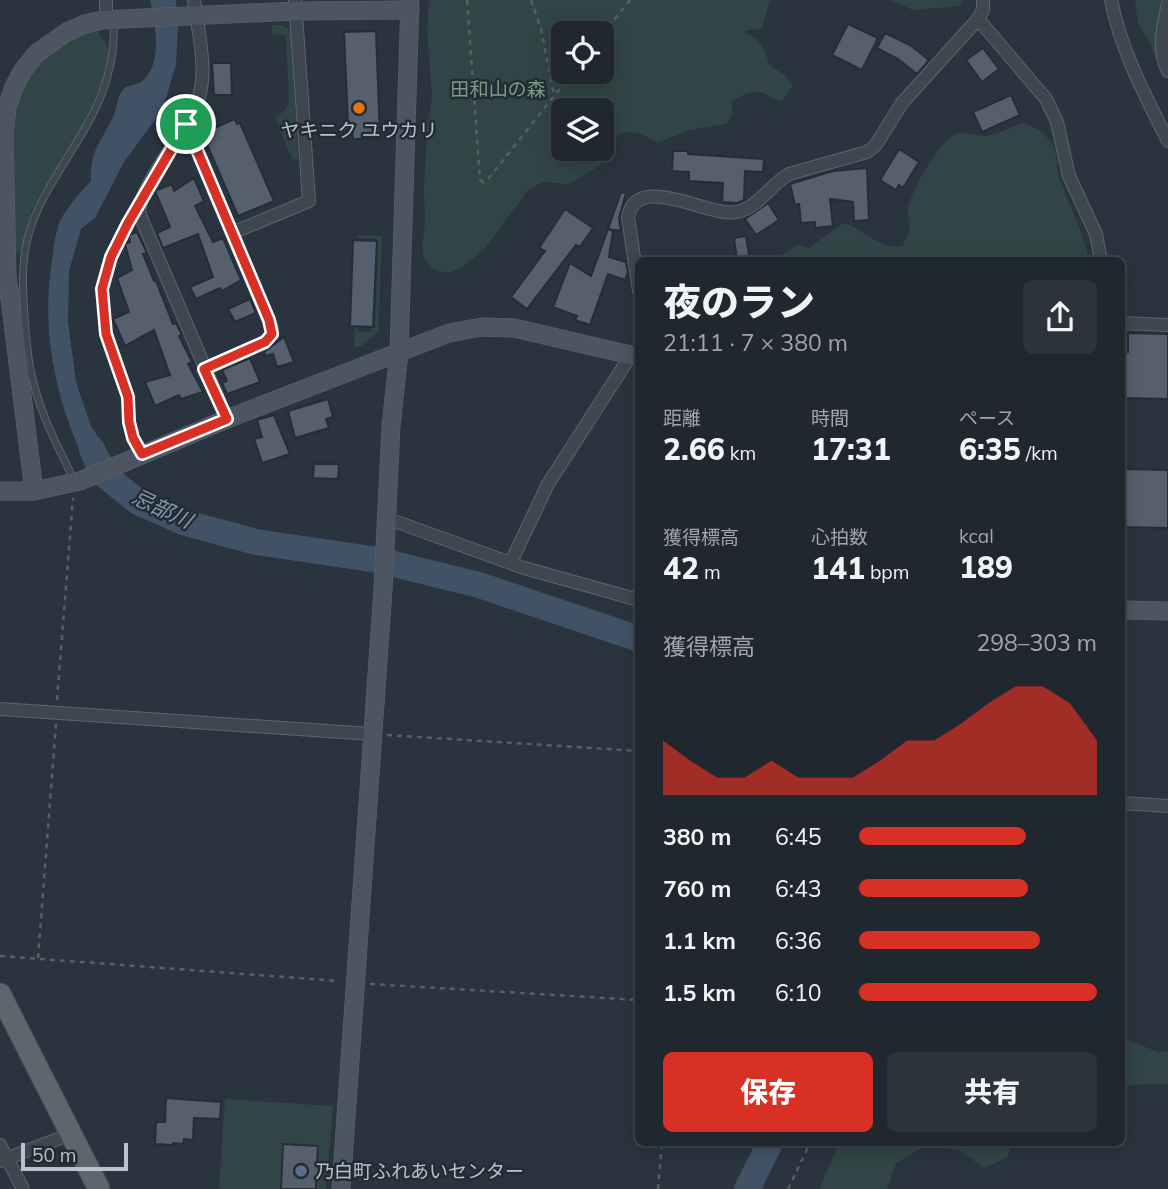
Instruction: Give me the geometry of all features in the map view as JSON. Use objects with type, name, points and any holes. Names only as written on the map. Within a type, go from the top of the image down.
[{"type":"main road","points":[[0,994],[99,1189]]},
{"type":"street","points":[[106,0],[111,19]]},
{"type":"street","points":[[635,264],[628,216],[630,207],[643,197],[737,212],[767,194],[779,179],[789,174],[867,152],[875,146],[902,103],[978,19],[983,0]]},
{"type":"street","points":[[1111,0],[1125,53],[1168,142]]},
{"type":"street","points":[[1168,4],[1161,47],[1168,71]]},
{"type":"street","points":[[34,491],[4,275],[2,135],[14,87],[23,70],[37,53],[67,32],[85,24],[111,19],[192,11],[296,6],[410,5],[400,352],[391,426],[383,589],[341,1189]]},
{"type":"street","points":[[232,233],[309,201],[296,6]]},
{"type":"street","points":[[192,11],[201,66],[200,92],[186,124],[139,205],[139,212],[227,419]]},
{"type":"street","points":[[978,19],[1046,99],[1057,122],[1069,176],[1096,234],[1100,257]]},
{"type":"street","points":[[186,124],[269,320],[272,334],[265,342],[204,369]]},
{"type":"street","points":[[1125,323],[1168,325]]},
{"type":"street","points":[[0,491],[34,491],[77,481],[227,419],[449,333],[482,327],[514,328],[635,356],[548,484],[511,562]]},
{"type":"street","points":[[386,521],[552,577],[635,599]]},
{"type":"street","points":[[1125,610],[1168,611]]},
{"type":"street","points":[[0,709],[372,734]]},
{"type":"street","points":[[1125,803],[1168,806]]},
{"type":"street","points":[[4,1160],[71,1134]]},
{"type":"street","points":[[0,1145],[4,1160],[23,1189]]},
{"type":"lane","points":[[77,481],[42,412],[31,374],[22,270],[29,232],[40,205],[90,122],[104,92],[114,52],[111,19]]},
{"type":"lane","points":[[139,205],[111,257],[102,289],[102,305],[106,334],[128,397],[129,422],[139,456]]},
{"type":"path","points":[[467,0],[480,180],[483,182],[489,178],[563,84]]},
{"type":"path","points":[[531,0],[541,29],[554,95]]},
{"type":"path","points":[[613,21],[630,0]]},
{"type":"path","points":[[372,734],[635,751]]},
{"type":"path","points":[[0,956],[354,983],[635,1000]]},
{"type":"path","points":[[658,1189],[662,1146]]},
{"type":"path","points":[[788,1189],[809,1146]]},
{"type":"green space","name":"田和山の森","points":[[429,0],[770,0],[762,28],[744,31],[761,45],[769,65],[786,76],[793,86],[782,101],[766,94],[748,93],[732,101],[732,116],[726,124],[688,130],[658,143],[629,132],[614,138],[614,98],[551,98],[551,161],[601,161],[600,166],[569,184],[543,182],[528,190],[485,248],[463,267],[447,273],[432,269],[424,258],[422,247],[427,128],[432,97],[427,29]]},
{"type":"green space","points":[[889,0],[964,0],[959,6],[913,10]]},
{"type":"green space","points":[[1135,0],[1163,0],[1161,7],[1166,74],[1163,77],[1150,43],[1138,23]]},
{"type":"green space","points":[[272,25],[283,25],[291,32],[298,159],[292,159],[275,117],[286,109],[289,100],[286,35],[272,34]]},
{"type":"green space","points":[[97,30],[108,49],[102,85],[82,127],[37,200],[21,252],[16,253],[12,132],[20,97],[37,66],[49,54],[79,35]]},
{"type":"green space","points":[[1023,123],[1041,132],[1053,145],[1059,177],[1088,257],[779,257],[797,245],[809,248],[843,223],[879,243],[894,247],[903,246],[910,224],[908,210],[914,191],[942,146],[949,138],[959,133],[988,136]]},
{"type":"green space","points":[[358,235],[382,236],[378,332],[361,346],[354,348],[355,327],[358,332],[371,332],[371,328],[375,328],[378,239],[358,238]]},
{"type":"green space","points":[[1125,1039],[1158,1052],[1168,1051],[1168,1084],[1125,1084]]},
{"type":"green space","points":[[225,1099],[333,1106],[326,1189],[219,1189]]},
{"type":"green space","points":[[838,1146],[1011,1146],[1007,1158],[984,1168],[959,1150],[924,1147],[896,1163],[887,1189],[819,1189]]},
{"type":"water","points":[[150,0],[176,0],[176,64],[163,109],[124,162],[95,218],[81,229],[69,271],[68,322],[76,382],[91,426],[121,473],[96,485],[72,432],[56,376],[48,319],[49,290],[55,240],[61,219],[91,181],[94,154],[113,117],[122,91],[141,82],[153,65],[156,43]]},
{"type":"building","points":[[848,24],[878,38],[862,70],[832,55]]},
{"type":"building","points":[[376,31],[380,138],[353,139],[352,125],[348,125],[344,32]]},
{"type":"building","points":[[885,33],[910,45],[929,60],[917,74],[898,59],[877,48]]},
{"type":"building","points":[[983,48],[999,69],[982,82],[966,60]]},
{"type":"building","points":[[212,63],[231,63],[232,95],[214,95]]},
{"type":"building","points":[[1011,95],[1020,115],[982,132],[973,112]]},
{"type":"building","points":[[235,119],[237,124],[240,123],[274,201],[238,216],[202,133]]},
{"type":"building","points":[[899,149],[919,162],[903,188],[899,185],[896,190],[880,180]]},
{"type":"building","points":[[673,151],[764,159],[763,172],[745,171],[744,200],[737,203],[722,202],[723,183],[689,181],[689,172],[672,171]]},
{"type":"building","points":[[867,168],[869,220],[854,221],[853,202],[830,199],[833,226],[815,228],[815,222],[801,223],[799,204],[795,205],[790,184],[833,171]]},
{"type":"building","points":[[194,178],[204,201],[195,206],[213,242],[223,238],[241,280],[222,291],[220,288],[196,299],[190,287],[213,277],[198,234],[163,248],[157,233],[170,227],[155,191],[172,184],[174,191]]},
{"type":"building","points":[[621,192],[626,193],[619,218],[621,231],[608,229]]},
{"type":"building","points":[[768,203],[779,220],[756,235],[745,219]]},
{"type":"building","points":[[565,209],[593,228],[580,247],[576,245],[527,309],[511,297],[545,251],[539,248]]},
{"type":"building","points":[[608,229],[613,231],[609,257],[626,262],[628,273],[625,280],[608,274],[590,325],[575,320],[577,316],[553,307],[570,263],[591,276]]},
{"type":"building","points":[[137,232],[147,253],[143,254],[154,281],[173,324],[176,323],[182,335],[179,336],[192,362],[188,364],[203,392],[181,399],[179,395],[155,406],[145,382],[170,375],[154,330],[125,346],[113,319],[129,312],[117,278],[132,270],[125,244],[130,242],[129,235]]},
{"type":"building","points":[[746,236],[749,257],[736,257],[734,238]]},
{"type":"building","points":[[353,240],[377,241],[373,327],[350,326]]},
{"type":"building","points":[[250,299],[256,313],[235,322],[228,309]]},
{"type":"building","points":[[1128,333],[1168,334],[1168,399],[1125,398],[1125,352],[1128,352]]},
{"type":"building","points":[[284,337],[294,362],[277,367],[273,354],[266,356],[264,352]]},
{"type":"building","points":[[250,358],[260,382],[227,394],[222,383],[227,381],[222,370]]},
{"type":"building","points":[[328,399],[333,417],[326,419],[329,428],[295,438],[288,411]]},
{"type":"building","points":[[274,415],[290,454],[262,463],[254,439],[262,437],[257,420]]},
{"type":"building","points":[[314,464],[339,464],[338,479],[313,478]]},
{"type":"building","points":[[1125,469],[1168,470],[1168,528],[1125,527]]},
{"type":"building","points":[[166,1098],[221,1102],[220,1119],[194,1118],[193,1140],[184,1139],[183,1144],[155,1144],[156,1122],[165,1122]]},
{"type":"building","name":"乃白町ふれあいセンター","points":[[283,1144],[318,1146],[317,1164],[321,1164],[320,1178],[316,1177],[316,1189],[281,1189]]},
{"type":"waterway","name":"忌部川","points":[[92,449],[102,473],[138,502],[186,523],[256,542],[378,560],[479,585],[635,638]]},
{"type":"waterway","name":"忌部川","points":[[747,1189],[768,1146]]},
{"type":"place","name":"ヤキニク ユウカリ","points":[[359,108]]},
{"type":"place","name":"乃白町ふれあいセンター","points":[[301,1171]]},
{"type":"route","points":[[186,124],[269,320],[272,334],[265,342],[204,369],[227,419],[142,454],[133,438],[128,397],[106,334],[102,289],[111,257],[128,223],[186,124]]}]
